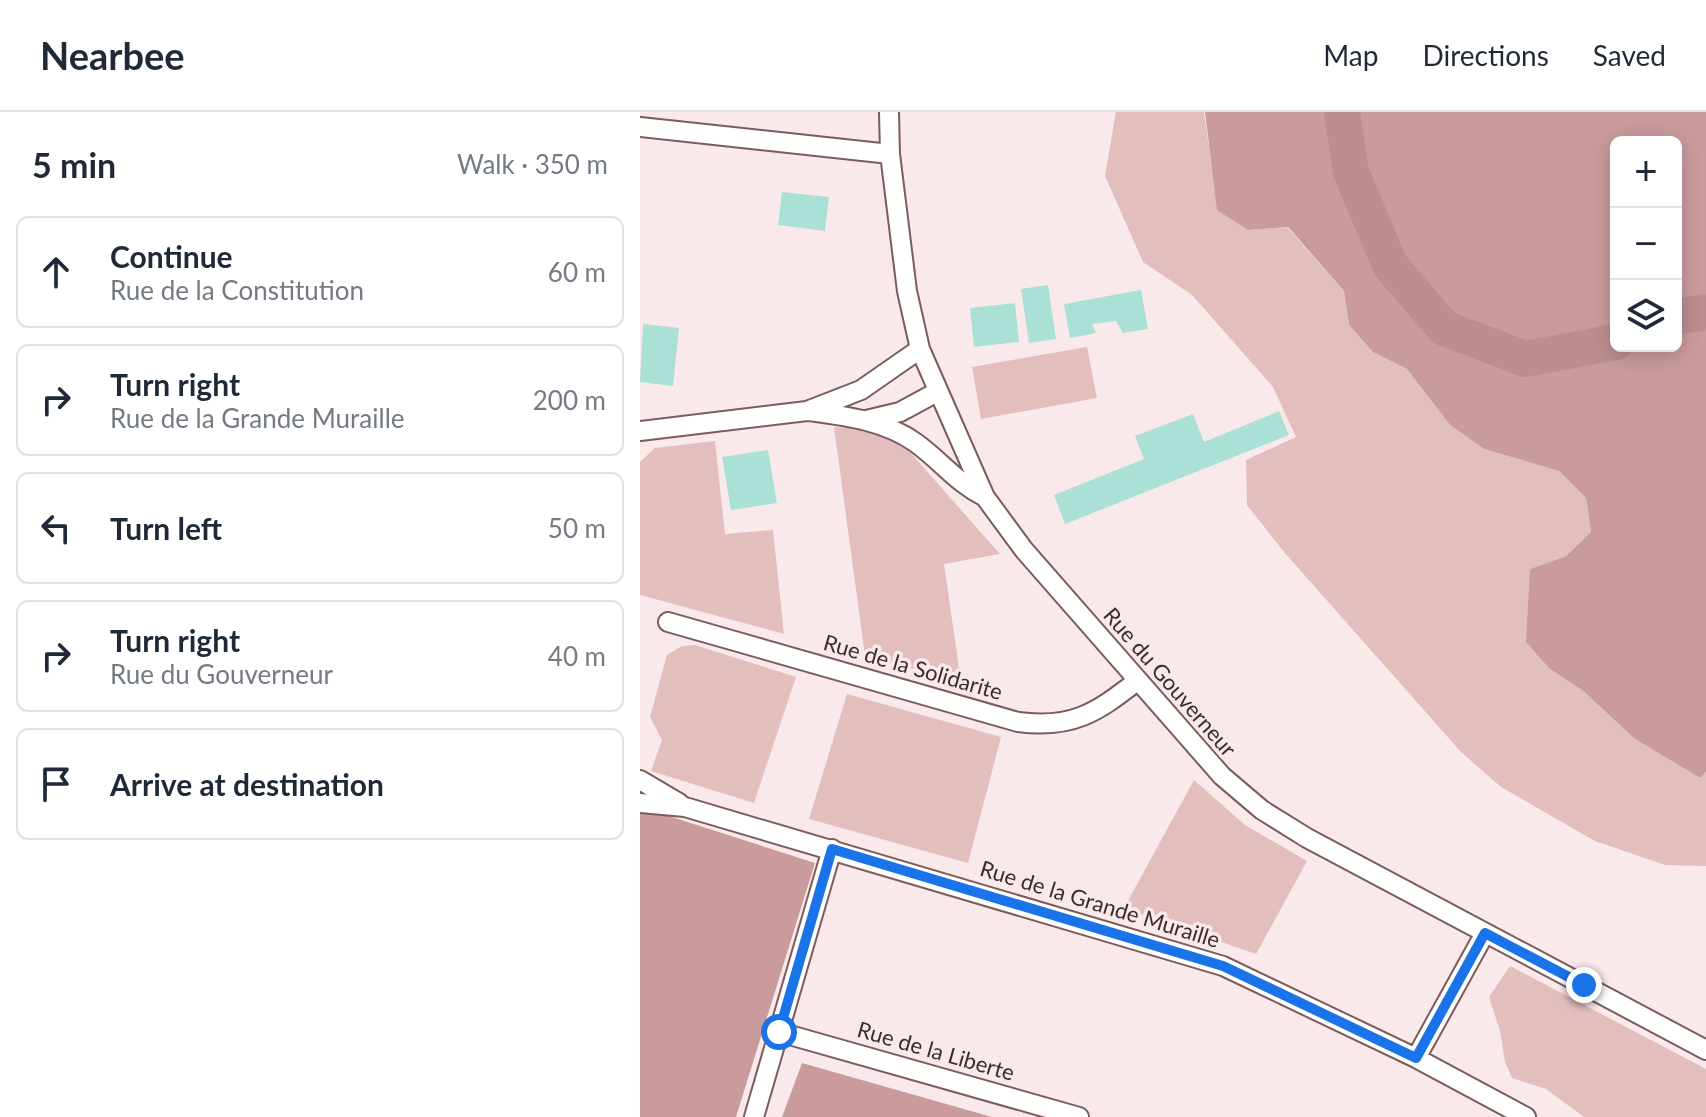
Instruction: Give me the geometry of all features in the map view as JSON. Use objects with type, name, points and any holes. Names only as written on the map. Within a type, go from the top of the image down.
[{"type":"street","name":"Rue du Gouverneur","points":[[889,112],[890,154],[907,291],[920,349],[937,392],[985,497],[1024,550],[1137,681],[1222,776],[1262,810],[1307,838],[1706,1050]]},
{"type":"street","points":[[640,127],[890,154]]},
{"type":"street","points":[[640,431],[807,411],[861,390],[920,349]]},
{"type":"street","points":[[864,420],[900,412],[937,392]]},
{"type":"street","points":[[807,411],[864,420],[899,431],[964,486],[985,497]]},
{"type":"street","name":"Rue de la Solidarite","points":[[668,622],[1018,722],[1061,724],[1081,719],[1137,681]]},
{"type":"street","name":"Rue de la Grande Muraille","points":[[640,780],[685,807]]},
{"type":"street","name":"Rue de la Grande Muraille","points":[[640,803],[685,807],[1223,966],[1416,1058],[1526,1117]]},
{"type":"street","points":[[754,1117],[832,849]]},
{"type":"street","points":[[1416,1058],[1485,933]]},
{"type":"street","name":"Rue de la Liberte","points":[[779,1032],[1079,1117]]},
{"type":"shaded area","points":[[1116,112],[1204,112],[1218,210],[1248,230],[1287,227],[1344,291],[1349,325],[1373,352],[1407,369],[1450,425],[1484,449],[1559,471],[1586,498],[1591,532],[1566,556],[1530,569],[1550,669],[1582,690],[1635,739],[1700,778],[1706,772],[1706,866],[1665,865],[1595,841],[1501,787],[1461,752],[1284,552],[1247,505],[1246,460],[1296,437],[1273,387],[1192,295],[1143,262],[1105,176]]},
{"type":"shaded area","points":[[1205,112],[1706,112],[1706,772],[1700,778],[1635,739],[1582,690],[1550,669],[1526,642],[1530,569],[1566,556],[1591,532],[1586,498],[1559,471],[1484,449],[1450,425],[1407,369],[1373,352],[1349,325],[1344,291],[1288,227],[1248,230],[1217,210]]},
{"type":"shaded area","points":[[1087,347],[1097,398],[981,419],[972,367]]},
{"type":"shaded area","points":[[834,427],[873,434],[909,451],[1000,554],[944,564],[961,682],[865,656]]},
{"type":"shaded area","points":[[715,441],[725,534],[773,530],[784,634],[640,595],[640,462],[655,448]]},
{"type":"shaded area","points":[[695,645],[796,677],[754,803],[651,771],[662,740],[650,717],[667,655],[682,646]]},
{"type":"shaded area","points":[[847,694],[1001,737],[968,863],[809,819]]},
{"type":"shaded area","points":[[1194,780],[1245,825],[1307,861],[1256,954],[1124,908]]},
{"type":"shaded area","points":[[650,810],[815,863],[736,1117],[640,1117],[640,811]]},
{"type":"shaded area","points":[[1510,966],[1706,1069],[1706,1117],[1584,1117],[1546,1089],[1512,1078],[1489,997]]},
{"type":"shaded area","points":[[802,1063],[992,1117],[782,1117]]},
{"type":"building","points":[[782,192],[829,197],[825,231],[778,225]]},
{"type":"building","points":[[1048,285],[1056,339],[1029,343],[1021,289]]},
{"type":"building","points":[[1141,290],[1148,329],[1123,333],[1116,321],[1092,324],[1096,333],[1070,338],[1064,304]]},
{"type":"building","points":[[1015,303],[1019,342],[974,347],[970,308]]},
{"type":"building","points":[[643,324],[679,328],[673,386],[640,382]]},
{"type":"building","points":[[1279,411],[1289,435],[1065,524],[1054,495],[1144,459],[1135,436],[1193,414],[1204,442]]},
{"type":"building","points":[[768,450],[777,503],[731,510],[722,457]]},
{"type":"waterway","points":[[1342,112],[1351,172],[1390,265],[1444,328],[1525,359],[1610,343]]},
{"type":"waterway","points":[[1682,316],[1706,312]]},
{"type":"route","points":[[779,1032],[832,849],[1223,966],[1416,1058],[1485,933],[1584,985]]}]
